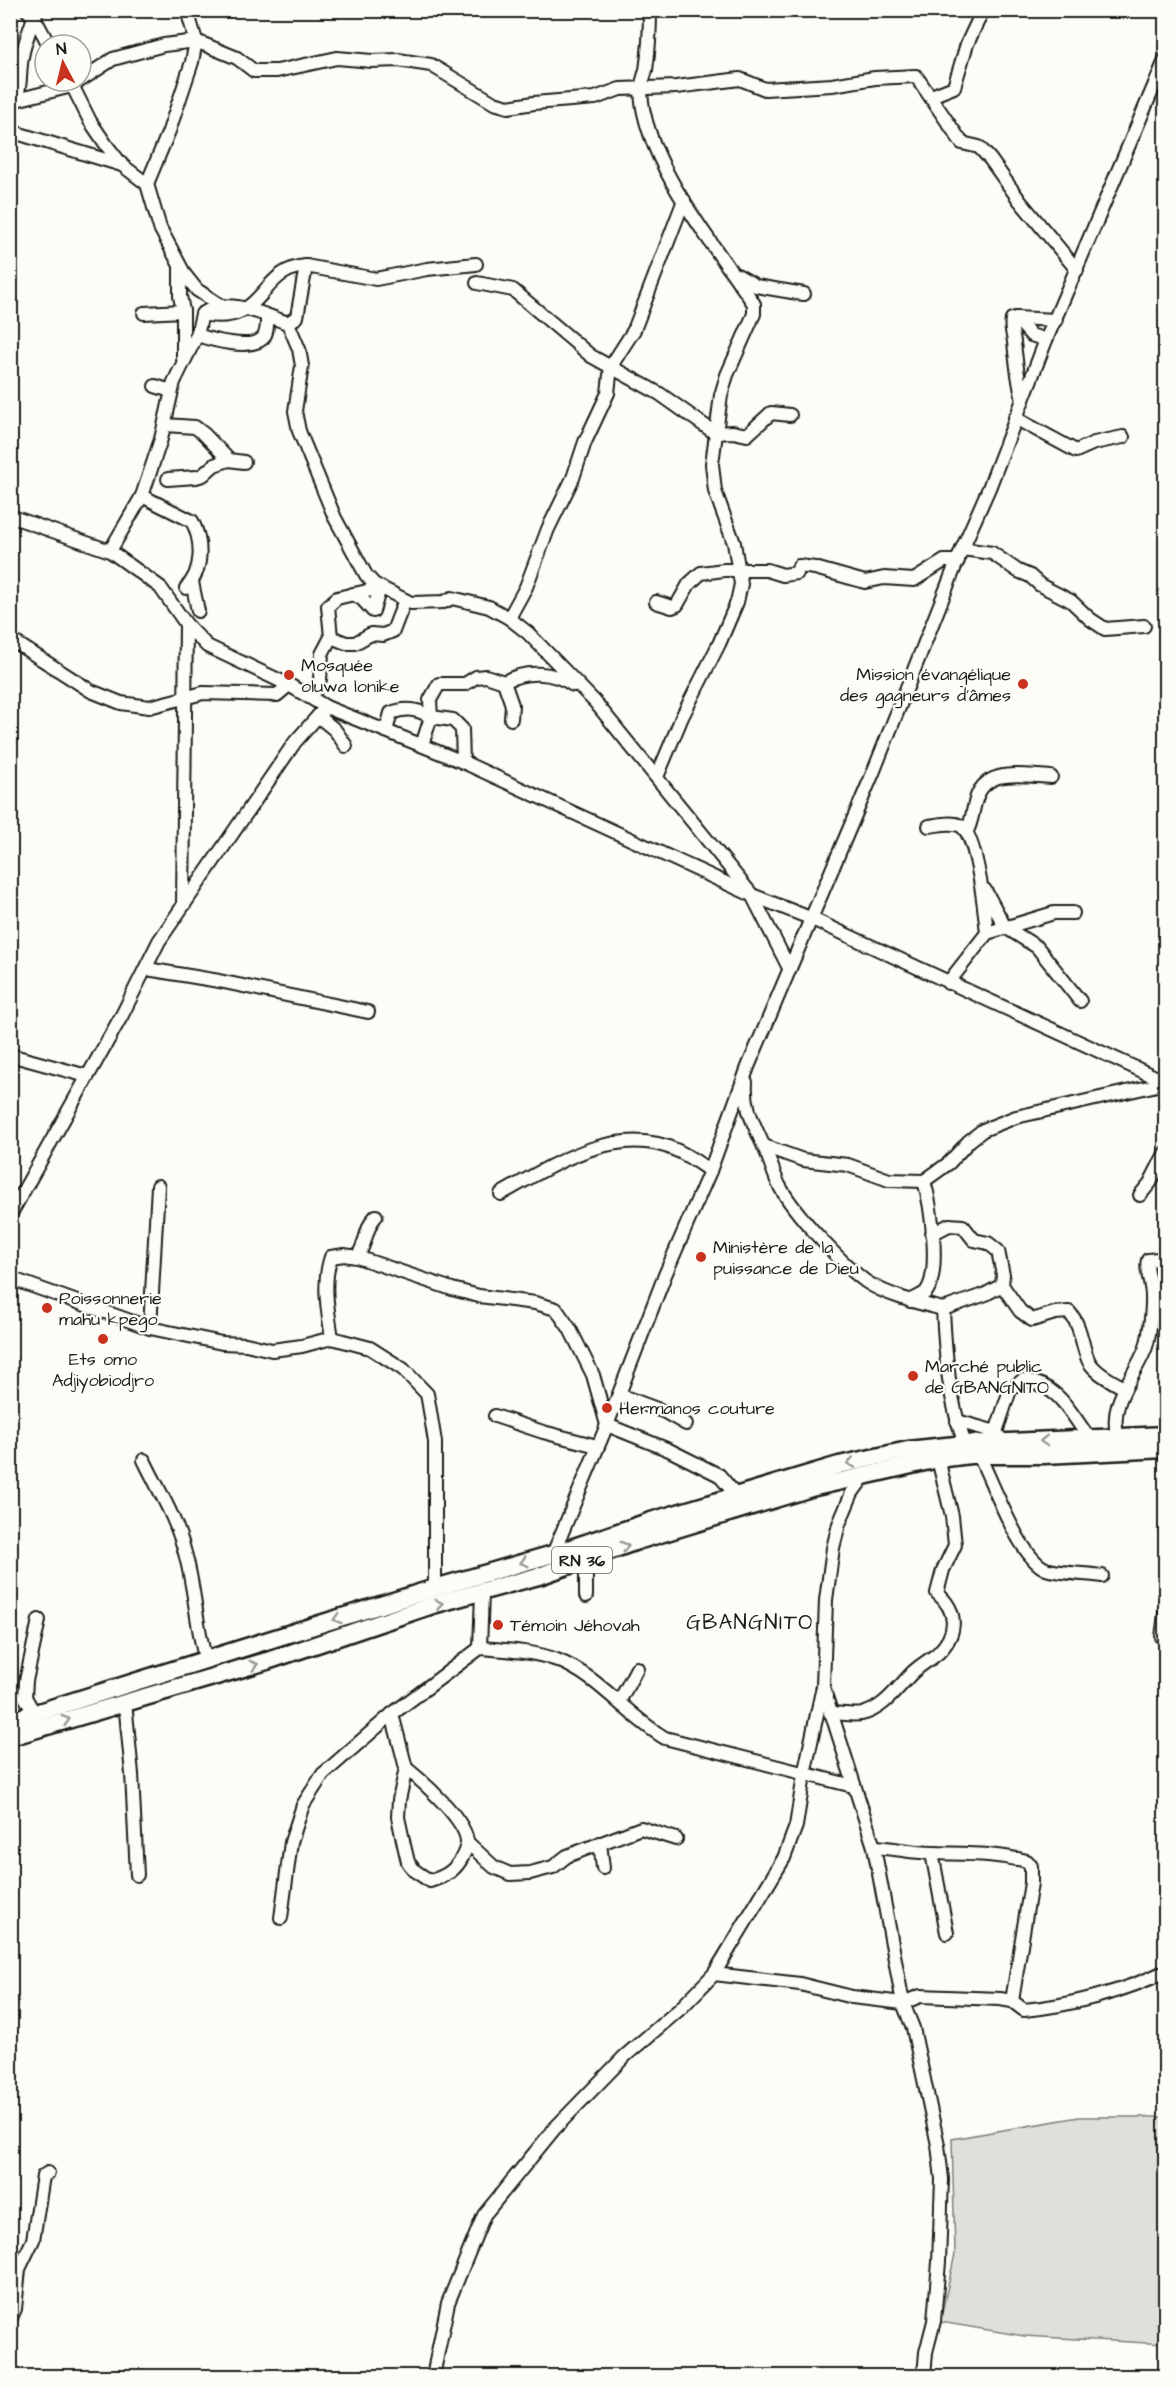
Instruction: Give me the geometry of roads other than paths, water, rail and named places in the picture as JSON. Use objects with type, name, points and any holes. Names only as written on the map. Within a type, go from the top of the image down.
[{"type":"main road","name":"RN 36","points":[[10,1720],[435,1588],[553,1554],[581,1552],[811,1488],[938,1459],[999,1437],[1090,1439],[1166,1435]]},
{"type":"main road","name":"RN 36","points":[[10,1737],[267,1661],[436,1604],[543,1575],[581,1552],[735,1495],[839,1465],[908,1450],[967,1450],[1044,1455],[1166,1449]]},
{"type":"street","points":[[147,184],[169,130],[192,62],[196,41],[187,10]]},
{"type":"street","points":[[650,10],[650,36],[641,89],[644,118],[652,139],[684,200],[754,304],[754,314],[727,375],[721,395],[712,464],[716,491],[731,535],[741,584],[737,602],[719,644],[682,717],[657,777]]},
{"type":"street","points":[[931,96],[954,87],[967,44],[983,10]]},
{"type":"street","points":[[33,13],[44,33]]},
{"type":"street","points":[[13,103],[21,84],[21,64],[33,13]]},
{"type":"street","points":[[93,71],[113,59],[164,45],[196,41],[237,58],[255,71],[277,71],[337,58],[398,60],[431,65],[494,102],[508,107],[595,98],[620,89],[716,83],[740,79],[765,89],[915,76],[962,143],[979,147],[990,159],[1020,201],[1077,270]]},
{"type":"street","points":[[553,1554],[619,1395],[664,1275],[710,1171],[748,1067],[873,773],[962,549],[989,488],[1046,340],[1166,58]]},
{"type":"street","points":[[13,103],[43,93]]},
{"type":"street","points":[[80,93],[90,121],[122,165],[147,184],[160,228],[180,267],[197,290],[223,307]]},
{"type":"street","points":[[10,131],[122,165]]},
{"type":"street","points":[[509,618],[538,560],[548,529],[573,478],[585,442],[608,393],[611,366],[634,330],[684,200]]},
{"type":"street","points":[[203,313],[217,317],[238,315],[284,273],[295,266],[376,279],[427,269],[476,264]]},
{"type":"street","points":[[288,323],[297,317],[306,266]]},
{"type":"street","points":[[180,267],[183,360]]},
{"type":"street","points":[[733,273],[756,286],[804,294]]},
{"type":"street","points":[[477,283],[513,290],[591,356],[660,394],[715,433],[734,432],[747,435],[771,413],[790,415]]},
{"type":"street","points":[[110,551],[142,496],[165,425],[171,391],[183,360],[197,335],[203,313],[197,290]]},
{"type":"street","points":[[203,313],[223,307],[248,308],[288,323],[299,349],[302,366],[295,411],[299,431],[335,518],[366,574],[380,588],[411,603],[444,602],[452,598],[489,607],[509,618],[545,650],[595,702],[752,895],[789,968]]},
{"type":"street","points":[[144,313],[183,311]]},
{"type":"street","points":[[197,335],[233,343],[254,343],[267,332],[267,316]]},
{"type":"street","points":[[1016,318],[1031,335],[1046,340]]},
{"type":"street","points":[[1023,400],[1018,382],[1014,339],[1010,330],[1012,319],[1056,320]]},
{"type":"street","points":[[155,386],[171,391]]},
{"type":"street","points":[[1015,418],[1076,451],[1094,443],[1123,436]]},
{"type":"street","points":[[165,425],[195,427],[229,460]]},
{"type":"street","points":[[168,479],[203,475],[214,465],[229,460],[244,462]]},
{"type":"street","points":[[142,496],[192,521],[199,539],[200,550],[198,564],[189,585],[198,611]]},
{"type":"street","points":[[10,516],[110,551],[160,587],[186,624],[207,646],[312,698],[346,746]]},
{"type":"street","points":[[962,549],[992,553],[1018,571],[1030,576],[1040,585],[1071,601],[1085,615],[1105,629],[1144,626]]},
{"type":"street","points":[[656,602],[672,607],[677,604],[689,584],[700,573],[767,570],[783,575],[797,573],[799,566],[815,568],[865,582],[884,578],[904,581],[914,580],[944,561],[958,561]]},
{"type":"street","points":[[312,698],[320,679],[322,654],[331,637],[328,606],[337,598],[380,588]]},
{"type":"street","points":[[353,594],[362,599],[373,611],[380,588]]},
{"type":"street","points":[[331,637],[346,643],[356,643],[371,634],[383,635],[393,632],[405,600]]},
{"type":"street","points":[[183,905],[186,624]]},
{"type":"street","points":[[10,639],[91,691],[121,703],[149,707],[203,693],[277,695],[289,685]]},
{"type":"street","points":[[545,650],[556,675]]},
{"type":"street","points":[[422,746],[431,717],[430,700],[439,684],[465,684],[468,680],[486,676],[504,682],[514,677],[544,673],[556,675],[571,683],[595,702]]},
{"type":"street","points":[[504,682],[512,705],[511,719]]},
{"type":"street","points":[[387,731],[392,713],[402,709],[420,711],[431,717],[453,720],[462,729],[463,762]]},
{"type":"street","points":[[322,711],[387,731],[463,762],[1166,1082]]},
{"type":"street","points":[[10,1215],[147,969],[159,941],[295,742],[322,711]]},
{"type":"street","points":[[967,831],[973,819],[975,802],[985,782],[997,776],[1051,777]]},
{"type":"street","points":[[929,826],[960,825],[967,831],[981,882],[987,933]]},
{"type":"street","points":[[981,882],[1005,927],[1037,947],[1080,1001]]},
{"type":"street","points":[[948,983],[987,933],[1054,913],[1074,913]]},
{"type":"street","points":[[147,969],[219,981],[368,1012]]},
{"type":"street","points":[[10,1055],[87,1076]]},
{"type":"street","points":[[748,1067],[745,1096],[749,1116],[764,1146],[779,1186],[803,1220],[866,1282],[910,1301],[943,1309],[986,1294],[1002,1285]]},
{"type":"street","points":[[764,1146],[803,1160],[848,1165],[889,1180],[924,1181],[949,1163],[969,1141],[983,1130],[1016,1117],[1166,1082]]},
{"type":"street","points":[[501,1194],[573,1155],[630,1141],[653,1143],[678,1150],[710,1171]]},
{"type":"street","points":[[1140,1195],[1150,1183],[1166,1152]]},
{"type":"street","points":[[910,1301],[925,1294],[932,1280],[932,1234],[929,1199],[924,1181]]},
{"type":"street","points":[[150,1328],[158,1186]]},
{"type":"street","points":[[357,1257],[361,1252],[369,1222],[376,1216]]},
{"type":"street","points":[[932,1234],[949,1226],[963,1226],[974,1240],[987,1243],[998,1251],[1002,1285],[1020,1311],[1032,1320],[1055,1313],[1069,1312],[1083,1339],[1087,1359],[1095,1368],[1124,1388]]},
{"type":"street","points":[[332,1338],[326,1297],[328,1266],[334,1255],[357,1257],[479,1296],[535,1303],[556,1309],[570,1329],[593,1375],[607,1425]]},
{"type":"street","points":[[1118,1438],[1115,1428],[1124,1388],[1147,1345],[1152,1288],[1146,1266],[1148,1260],[1158,1259],[1166,1264]]},
{"type":"street","points":[[10,1278],[150,1328],[222,1343],[246,1344],[272,1350],[302,1346],[332,1338],[370,1348],[403,1369],[426,1394],[435,1442],[435,1588]]},
{"type":"street","points":[[943,1309],[946,1349],[957,1421],[967,1450],[980,1458],[990,1477],[998,1501],[1034,1561],[1047,1570],[1102,1576]]},
{"type":"street","points":[[957,1421],[999,1437],[1010,1390],[1023,1380],[1038,1382],[1067,1405],[1090,1439]]},
{"type":"street","points":[[619,1395],[665,1412],[686,1424]]},
{"type":"street","points":[[495,1416],[543,1432],[597,1446]]},
{"type":"street","points":[[607,1425],[669,1450],[719,1475],[735,1495]]},
{"type":"street","points":[[830,1713],[862,1714],[873,1709],[902,1687],[912,1673],[939,1652],[951,1634],[953,1618],[948,1602],[937,1593],[943,1570],[956,1545],[952,1516],[938,1459]]},
{"type":"street","points":[[144,1460],[178,1527],[186,1556],[198,1631],[206,1661]]},
{"type":"street","points":[[433,2376],[448,2303],[484,2215],[555,2128],[626,2056],[681,2008],[714,1974],[784,1858],[796,1826],[804,1775],[823,1686],[826,1600],[833,1548],[839,1524],[852,1493],[865,1475]]},
{"type":"street","points":[[564,1531],[581,1552],[585,1596]]},
{"type":"street","points":[[480,1648],[482,1593]]},
{"type":"street","points":[[1162,1637],[1166,1606]]},
{"type":"street","points":[[33,1713],[25,1697],[39,1620]]},
{"type":"street","points":[[281,1918],[291,1842],[303,1805],[322,1774],[392,1714],[480,1648],[526,1652],[556,1659],[577,1670],[620,1702],[648,1727],[666,1737],[853,1786]]},
{"type":"street","points":[[620,1702],[637,1668]]},
{"type":"street","points":[[823,1686],[874,1847],[903,2003],[913,2028],[938,2145],[942,2179],[939,2262],[934,2321],[926,2352],[924,2376]]},
{"type":"street","points":[[125,1702],[132,1774],[137,1875]]},
{"type":"street","points":[[392,1714],[406,1768],[398,1817],[408,1862],[415,1871],[430,1881],[443,1878],[453,1870],[462,1857],[467,1842],[464,1830],[445,1804],[406,1768]]},
{"type":"street","points":[[467,1842],[494,1867],[510,1874],[530,1874],[553,1867],[567,1856],[641,1828],[676,1839]]},
{"type":"street","points":[[600,1843],[603,1868]]},
{"type":"street","points":[[874,1847],[932,1853],[984,1853],[1005,1855],[1027,1861],[1030,1866],[1031,1883],[1012,2001]]},
{"type":"street","points":[[932,1853],[947,1933]]},
{"type":"street","points":[[714,1974],[800,1984],[852,1997],[903,2003],[920,1996],[980,1996],[1012,2001],[1024,2010],[1043,2008],[1136,1983],[1166,1971]]},
{"type":"street","points":[[10,2320],[15,2309],[19,2269],[33,2240],[43,2176],[48,2173]]},
{"type":"place","name":"Mosquée oluwa lonike","points":[[289,675]]},
{"type":"place","name":"Mission évangélique des gagneurs d'âmes","points":[[1023,684]]},
{"type":"place","name":"Ministère de la puissance de Dieu","points":[[701,1257]]},
{"type":"place","name":"Poissonnerie mahu kpego","points":[[47,1308]]},
{"type":"place","name":"Ets omo Adjiyobiodjro","points":[[103,1339]]},
{"type":"place","name":"Marché public de GBANGNITO","points":[[913,1376]]},
{"type":"place","name":"Hermanos couture","points":[[607,1408]]},
{"type":"place","name":"Témoin Jéhovah","points":[[498,1625]]},
{"type":"district","name":"GBANGNITO","points":[[750,1622]]}]
